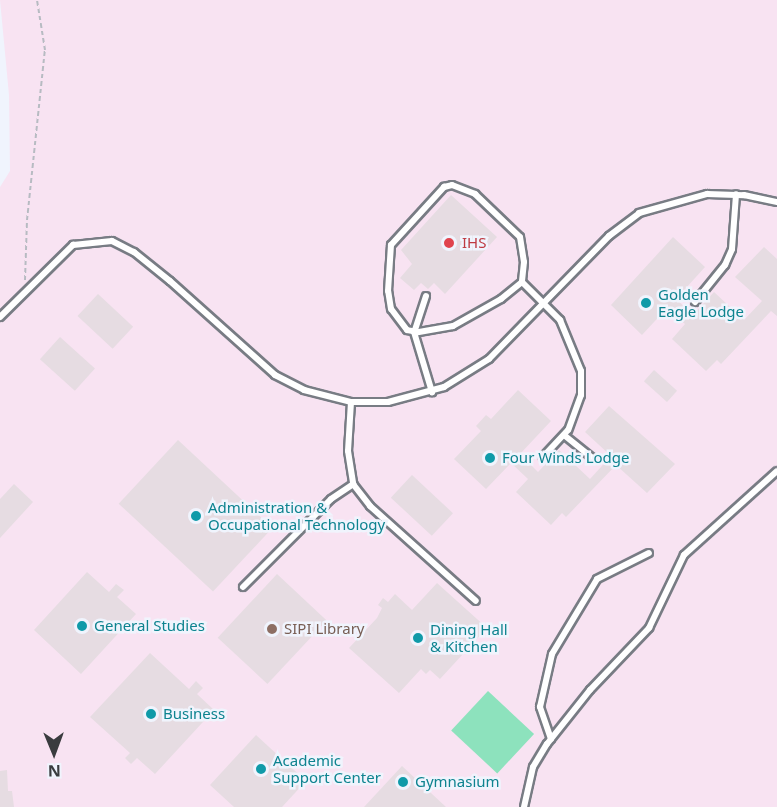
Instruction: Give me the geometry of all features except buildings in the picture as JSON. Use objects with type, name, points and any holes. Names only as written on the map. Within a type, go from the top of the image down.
[{"type":"lane","points":[[452,185],[476,194],[520,237],[524,262],[522,282],[501,299],[453,326],[414,332],[407,330],[391,309],[388,291],[391,245],[444,187],[452,185]]},
{"type":"lane","points":[[0,317],[74,245],[112,242],[134,252],[170,281],[275,375],[304,390],[351,402],[388,402],[432,392],[468,375],[489,359],[609,236],[639,213],[696,196],[736,194],[777,202]]},
{"type":"lane","points":[[695,302],[725,266],[732,249],[736,194]]},
{"type":"lane","points":[[522,282],[545,301],[574,346],[581,371],[581,395],[564,435],[543,457]]},
{"type":"lane","points":[[426,296],[414,332],[432,392]]},
{"type":"lane","points":[[351,402],[348,451],[353,484],[370,506],[476,601]]},
{"type":"lane","points":[[564,435],[592,458]]},
{"type":"lane","points":[[524,807],[533,767],[551,739],[590,690],[649,628],[684,555],[777,471]]},
{"type":"lane","points":[[243,587],[331,499],[353,484]]},
{"type":"lane","points":[[551,739],[540,707],[552,654],[597,579],[649,553]]},
{"type":"path","points":[[24,292],[27,220],[45,50],[37,0]]},
{"type":"shaded area","points":[[0,0],[777,0],[777,807],[0,807],[0,187],[10,171],[9,95]]},
{"type":"green space","points":[[488,691],[534,734],[497,773],[451,730]]},
{"type":"place","name":"IHS","points":[[449,243]]},
{"type":"place","name":"Golden Eagle Lodge","points":[[646,303]]},
{"type":"place","name":"Four Winds Lodge","points":[[490,458]]},
{"type":"place","name":"Administration & Occupational Technology","points":[[196,516]]},
{"type":"place","name":"General Studies","points":[[82,626]]},
{"type":"place","name":"SIPI Library","points":[[272,629]]},
{"type":"place","name":"Dining Hall & Kitchen","points":[[418,638]]},
{"type":"place","name":"Business","points":[[151,714]]},
{"type":"place","name":"Academic Support Center","points":[[261,769]]},
{"type":"place","name":"Gymnasium","points":[[403,782]]}]
